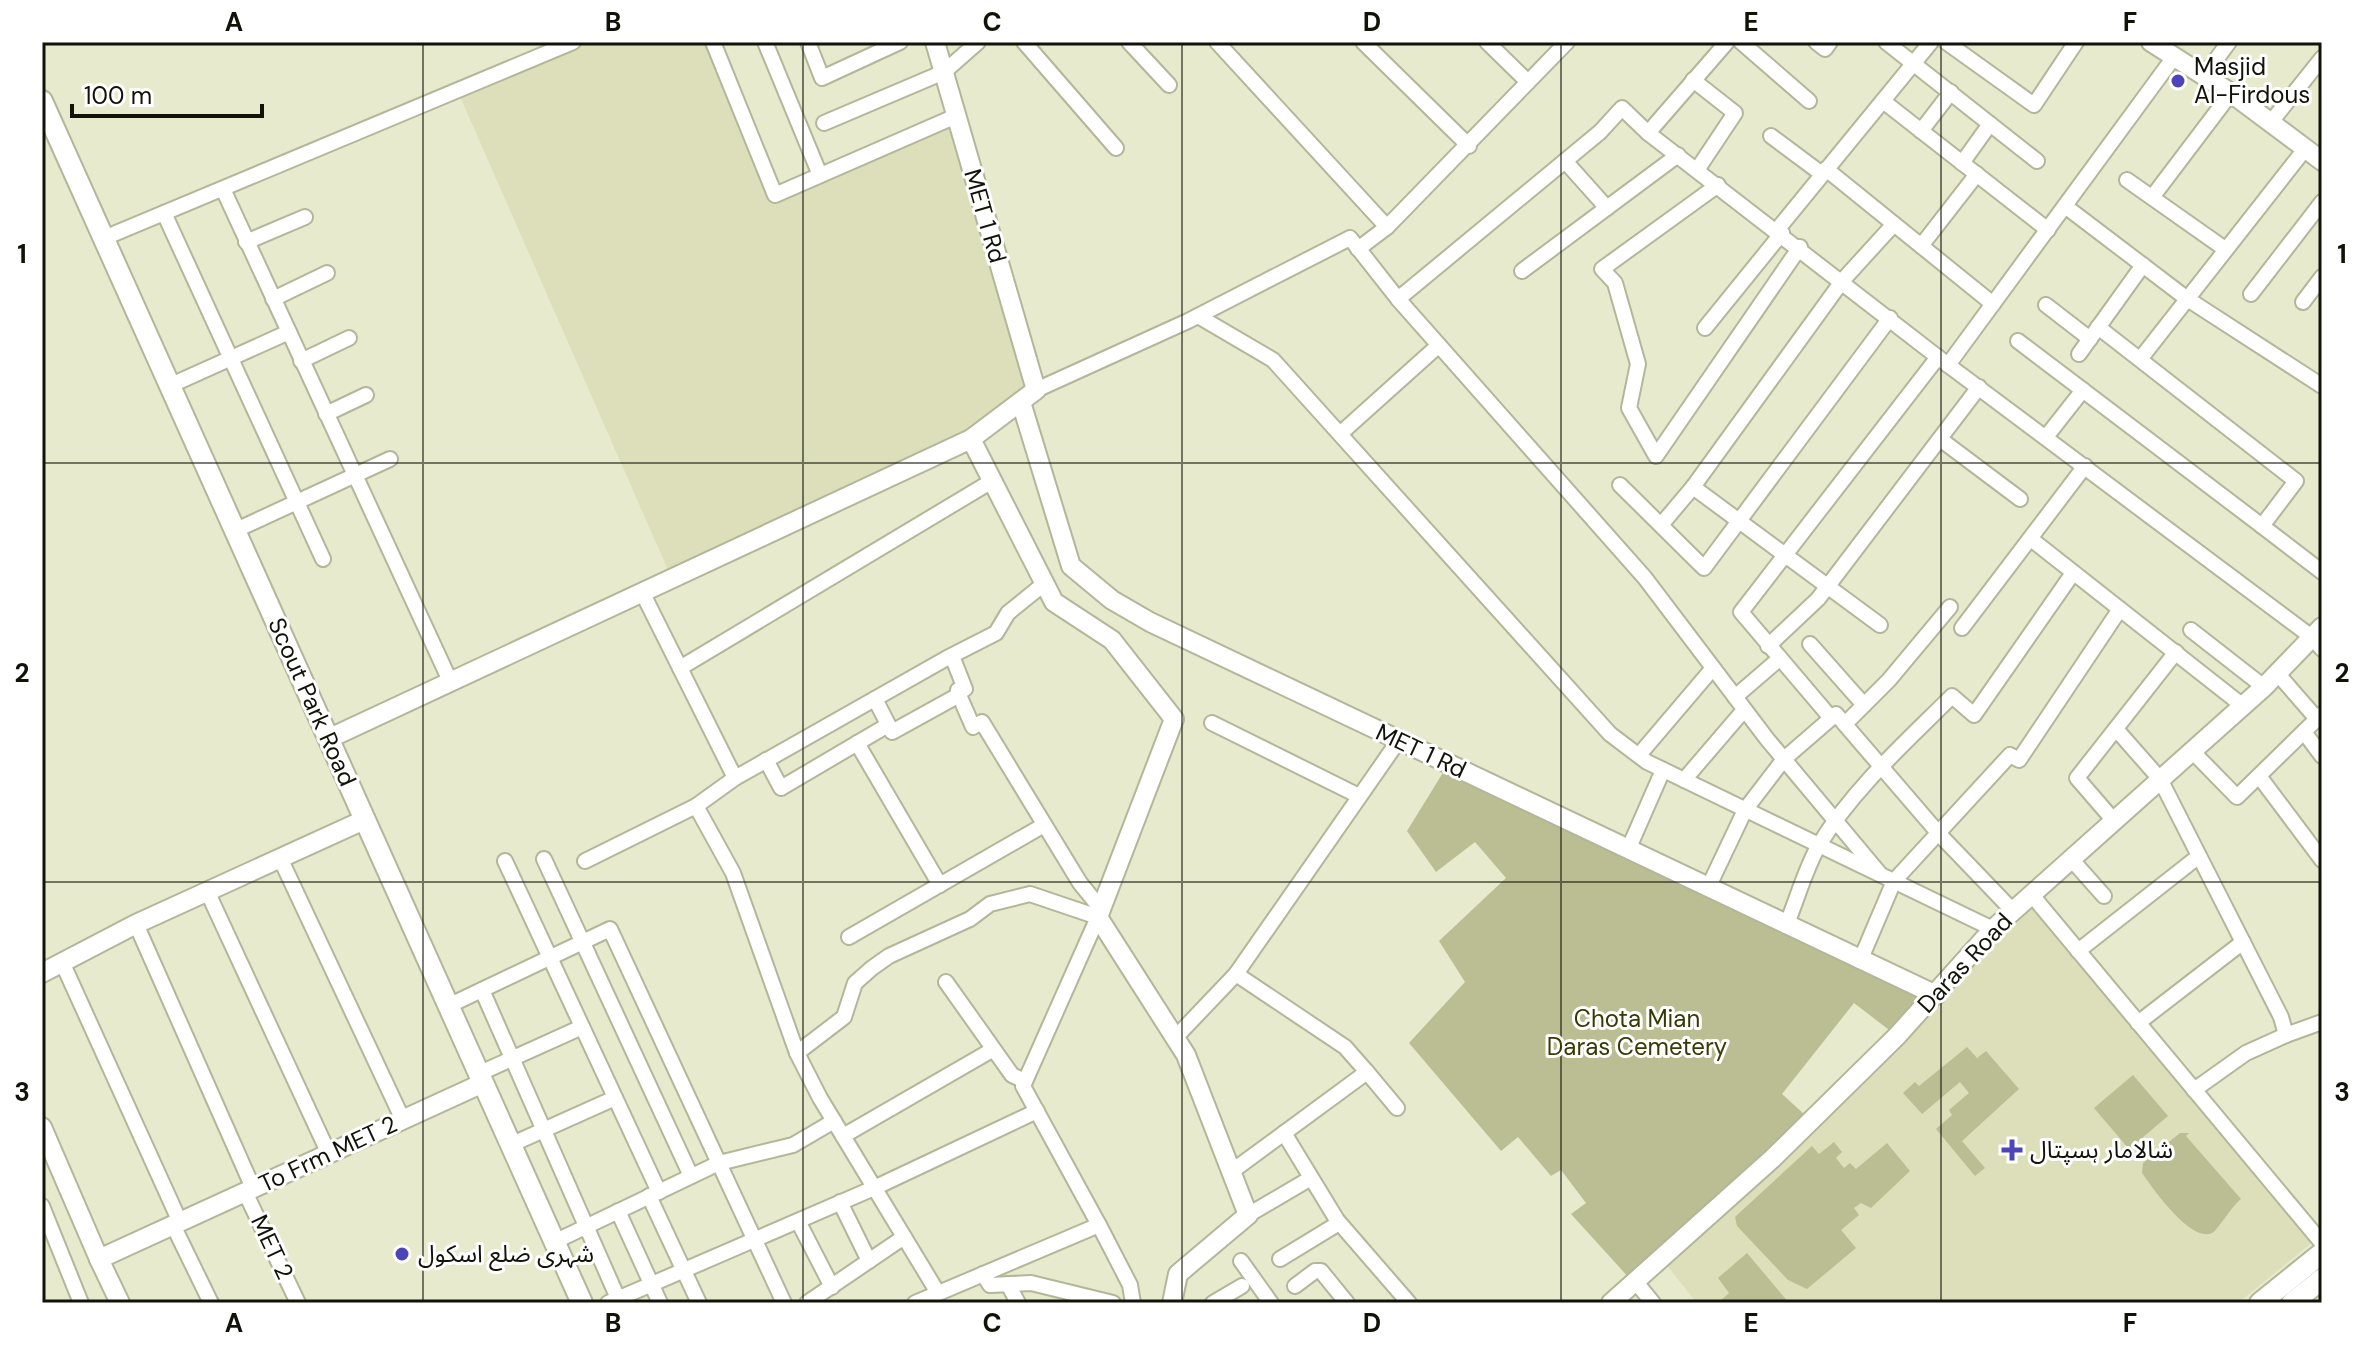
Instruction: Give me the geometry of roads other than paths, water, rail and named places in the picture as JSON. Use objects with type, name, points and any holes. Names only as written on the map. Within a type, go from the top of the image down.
[{"type":"main road","name":"Scout Park Road","points":[[42,101],[582,1303]]},
{"type":"main road","points":[[2260,1303],[2319,1268]]},
{"type":"main road","points":[[2292,1303],[2319,1268]]},
{"type":"street","points":[[104,238],[573,42]]},
{"type":"street","points":[[713,42],[775,195],[956,116]]},
{"type":"street","points":[[765,42],[820,175]]},
{"type":"street","points":[[808,42],[822,78],[900,42]]},
{"type":"street","name":"MET 1 Rd","points":[[935,42],[1071,566],[1087,582],[1150,622],[1936,995]]},
{"type":"street","points":[[824,123],[944,72],[978,42]]},
{"type":"street","points":[[1024,42],[1116,148]]},
{"type":"street","points":[[1129,42],[1169,85]]},
{"type":"street","points":[[1217,42],[1387,227]]},
{"type":"street","points":[[1363,42],[1469,146]]},
{"type":"street","points":[[1487,42],[1528,82]]},
{"type":"street","points":[[1358,249],[1387,227],[1469,146],[1567,42]]},
{"type":"street","points":[[1648,133],[1727,42]]},
{"type":"street","points":[[1741,42],[1809,101]]},
{"type":"street","points":[[1816,42],[1825,49],[1830,42]]},
{"type":"street","points":[[1886,42],[2037,161]]},
{"type":"street","points":[[1705,328],[1824,172],[1931,42]]},
{"type":"street","points":[[1946,42],[2034,105],[2076,42]]},
{"type":"street","points":[[2151,42],[2231,93],[2322,161]]},
{"type":"street","points":[[2204,76],[2229,42]]},
{"type":"street","points":[[2013,911],[1779,659],[1741,612],[1943,361],[1993,304],[2174,57]]},
{"type":"street","points":[[2271,122],[2322,59]]},
{"type":"street","points":[[1693,80],[1735,113],[1697,170]]},
{"type":"street","points":[[1921,131],[1951,92]]},
{"type":"street","points":[[2153,196],[2231,93]]},
{"type":"street","points":[[1883,101],[2048,230]]},
{"type":"street","points":[[1398,299],[1565,161],[1622,108],[1648,133],[1843,280],[1943,361],[2319,638]]},
{"type":"street","points":[[1962,163],[1990,124]]},
{"type":"street","points":[[1771,136],[1894,224],[1993,304]]},
{"type":"street","points":[[2141,358],[2305,149]]},
{"type":"street","points":[[1522,271],[1678,155]]},
{"type":"street","points":[[1565,161],[1607,208]]},
{"type":"street","points":[[1921,246],[1977,174]]},
{"type":"street","points":[[2127,180],[2225,249]]},
{"type":"street","points":[[1718,185],[1602,269],[1615,283],[1638,364],[1629,408],[1656,456],[1800,247]]},
{"type":"street","points":[[223,189],[451,683]]},
{"type":"street","points":[[2251,294],[2322,202]]},
{"type":"street","points":[[2065,206],[2186,298],[2322,386]]},
{"type":"street","points":[[164,213],[323,559]]},
{"type":"street","points":[[246,242],[305,217]]},
{"type":"street","points":[[1661,525],[1693,487],[1843,280],[1894,224]]},
{"type":"street","points":[[330,738],[971,439],[1029,396],[1198,316],[1350,238],[1398,299],[1645,578],[1744,710],[1836,822],[1887,878]]},
{"type":"street","points":[[2079,354],[2143,265]]},
{"type":"street","points":[[273,299],[327,273]]},
{"type":"street","points":[[2303,302],[2322,277]]},
{"type":"street","points":[[2046,305],[2141,358],[2296,481],[2262,526]]},
{"type":"street","points":[[1198,316],[1273,360],[1456,559],[1531,648],[1610,734],[1663,770],[1993,929]]},
{"type":"street","points":[[1620,485],[1704,568],[1890,318]]},
{"type":"street","points":[[169,386],[289,332]]},
{"type":"street","points":[[301,361],[349,338]]},
{"type":"street","points":[[2018,341],[2322,572]]},
{"type":"street","points":[[1341,433],[1439,345]]},
{"type":"street","points":[[1768,646],[1826,588],[1979,387]]},
{"type":"street","points":[[2046,437],[2083,390]]},
{"type":"street","points":[[326,414],[366,395]]},
{"type":"street","points":[[971,439],[1054,602],[1112,640],[1174,719],[1099,913],[1023,1086],[1130,1285],[1133,1303]]},
{"type":"street","points":[[1940,439],[2020,499]]},
{"type":"street","points":[[234,531],[390,459]]},
{"type":"street","points":[[1962,628],[2085,466]]},
{"type":"street","points":[[680,668],[992,481]]},
{"type":"street","points":[[1693,487],[1880,625]]},
{"type":"street","points":[[2031,539],[2243,706]]},
{"type":"street","points":[[1786,926],[1818,847],[1836,822],[1881,767],[1952,696],[1974,715],[2073,573]]},
{"type":"street","points":[[585,861],[696,806],[766,760],[996,633],[1008,613],[1045,583]]},
{"type":"street","points":[[642,592],[735,778]]},
{"type":"street","points":[[1708,888],[1745,810],[1784,759],[1864,705],[1950,607]]},
{"type":"street","points":[[1860,961],[1887,878],[1940,835],[2010,755],[2019,760],[2120,609]]},
{"type":"street","points":[[2191,630],[2271,680],[2320,716],[2237,797],[2191,750]]},
{"type":"street","name":"Daras Road","points":[[1611,1303],[1773,1158],[1936,995],[1993,929],[2319,638]]},
{"type":"street","points":[[1810,644],[1864,705]]},
{"type":"street","points":[[2115,822],[2077,778],[2176,652]]},
{"type":"street","points":[[952,656],[965,689],[958,690],[959,695],[973,727],[982,722],[1186,1055],[1248,1215]]},
{"type":"street","points":[[1735,697],[1779,659]]},
{"type":"street","points":[[1639,755],[1713,668]]},
{"type":"street","points":[[875,699],[892,732],[959,695]]},
{"type":"street","points":[[1684,780],[1744,710]]},
{"type":"street","points":[[1212,723],[1359,796]]},
{"type":"street","points":[[766,760],[781,788],[888,725]]},
{"type":"street","points":[[2116,729],[2160,779],[2243,942],[2286,1035]]},
{"type":"street","points":[[2304,732],[2322,756]]},
{"type":"street","points":[[1175,1038],[1236,974],[1399,740]]},
{"type":"street","points":[[857,743],[940,885]]},
{"type":"street","points":[[1628,850],[1663,770]]},
{"type":"street","points":[[2259,776],[2322,860]]},
{"type":"street","points":[[696,806],[733,873],[797,1053],[834,1121],[938,1293]]},
{"type":"street","points":[[42,973],[136,924],[364,820]]},
{"type":"street","points":[[849,937],[1044,825]]},
{"type":"street","points":[[2078,951],[2199,856]]},
{"type":"street","points":[[544,859],[691,1176]]},
{"type":"street","points":[[281,860],[403,1120]]},
{"type":"street","points":[[2072,860],[2104,896]]},
{"type":"street","points":[[505,861],[615,1098],[699,1303]]},
{"type":"street","points":[[207,891],[329,1154]]},
{"type":"street","points":[[797,1053],[844,1017],[855,983],[872,968],[889,956],[970,919],[990,904],[1030,894],[1099,913]]},
{"type":"street","points":[[2031,894],[2322,1243]]},
{"type":"street","name":"MET 2","points":[[136,924],[298,1303]]},
{"type":"street","points":[[448,1006],[610,929],[784,1303]]},
{"type":"street","points":[[2138,1023],[2243,942]]},
{"type":"street","points":[[62,962],[211,1303]]},
{"type":"street","points":[[1236,974],[1345,1047],[1397,1108]]},
{"type":"street","points":[[946,982],[992,1050],[1012,1075],[1025,1081]]},
{"type":"street","points":[[482,990],[586,1226],[616,1302],[874,1188],[1037,1111]]},
{"type":"street","points":[[2194,1090],[2246,1053],[2322,1022]]},
{"type":"street","points":[[481,1078],[513,1058],[582,1027]]},
{"type":"street","points":[[843,1136],[992,1050]]},
{"type":"street","points":[[1231,1172],[1367,1072]]},
{"type":"street","name":"To Frm MET 2","points":[[99,1259],[403,1120],[481,1078]]},
{"type":"street","points":[[510,1145],[615,1098]]},
{"type":"street","points":[[554,1242],[719,1163],[793,1145],[834,1121]]},
{"type":"street","points":[[42,1127],[120,1303]]},
{"type":"street","points":[[1284,1133],[1339,1223],[1409,1303]]},
{"type":"street","points":[[1172,1303],[1178,1274],[1248,1215],[1311,1178]]},
{"type":"street","points":[[840,1202],[869,1261]]},
{"type":"street","points":[[42,1206],[81,1303]]},
{"type":"street","points":[[618,1211],[660,1303]]},
{"type":"street","points":[[798,1221],[832,1287]]},
{"type":"street","points":[[1280,1259],[1339,1223]]},
{"type":"street","points":[[915,1303],[1099,1225]]},
{"type":"street","points":[[807,1303],[904,1237]]},
{"type":"street","points":[[1241,1261],[1271,1303]]},
{"type":"street","points":[[1295,1286],[1315,1271],[1321,1271],[1347,1303]]},
{"type":"street","points":[[983,1274],[990,1285],[1031,1283],[1113,1303]]},
{"type":"street","points":[[1635,1281],[1653,1303]]},
{"type":"street","points":[[1008,1284],[1018,1303]]},
{"type":"street","points":[[1213,1303],[1242,1286]]},
{"type":"place","name":"Masjid Al-Firdous","points":[[2178,81]]},
{"type":"place","name":"شالامار ہسپتال","points":[[2012,1150]]},
{"type":"place","name":"شہری ضلع اسکول","points":[[402,1254]]},
{"type":"park label","name":"Chota Mian Daras Cemetery","points":[[1637,1033]]}]
